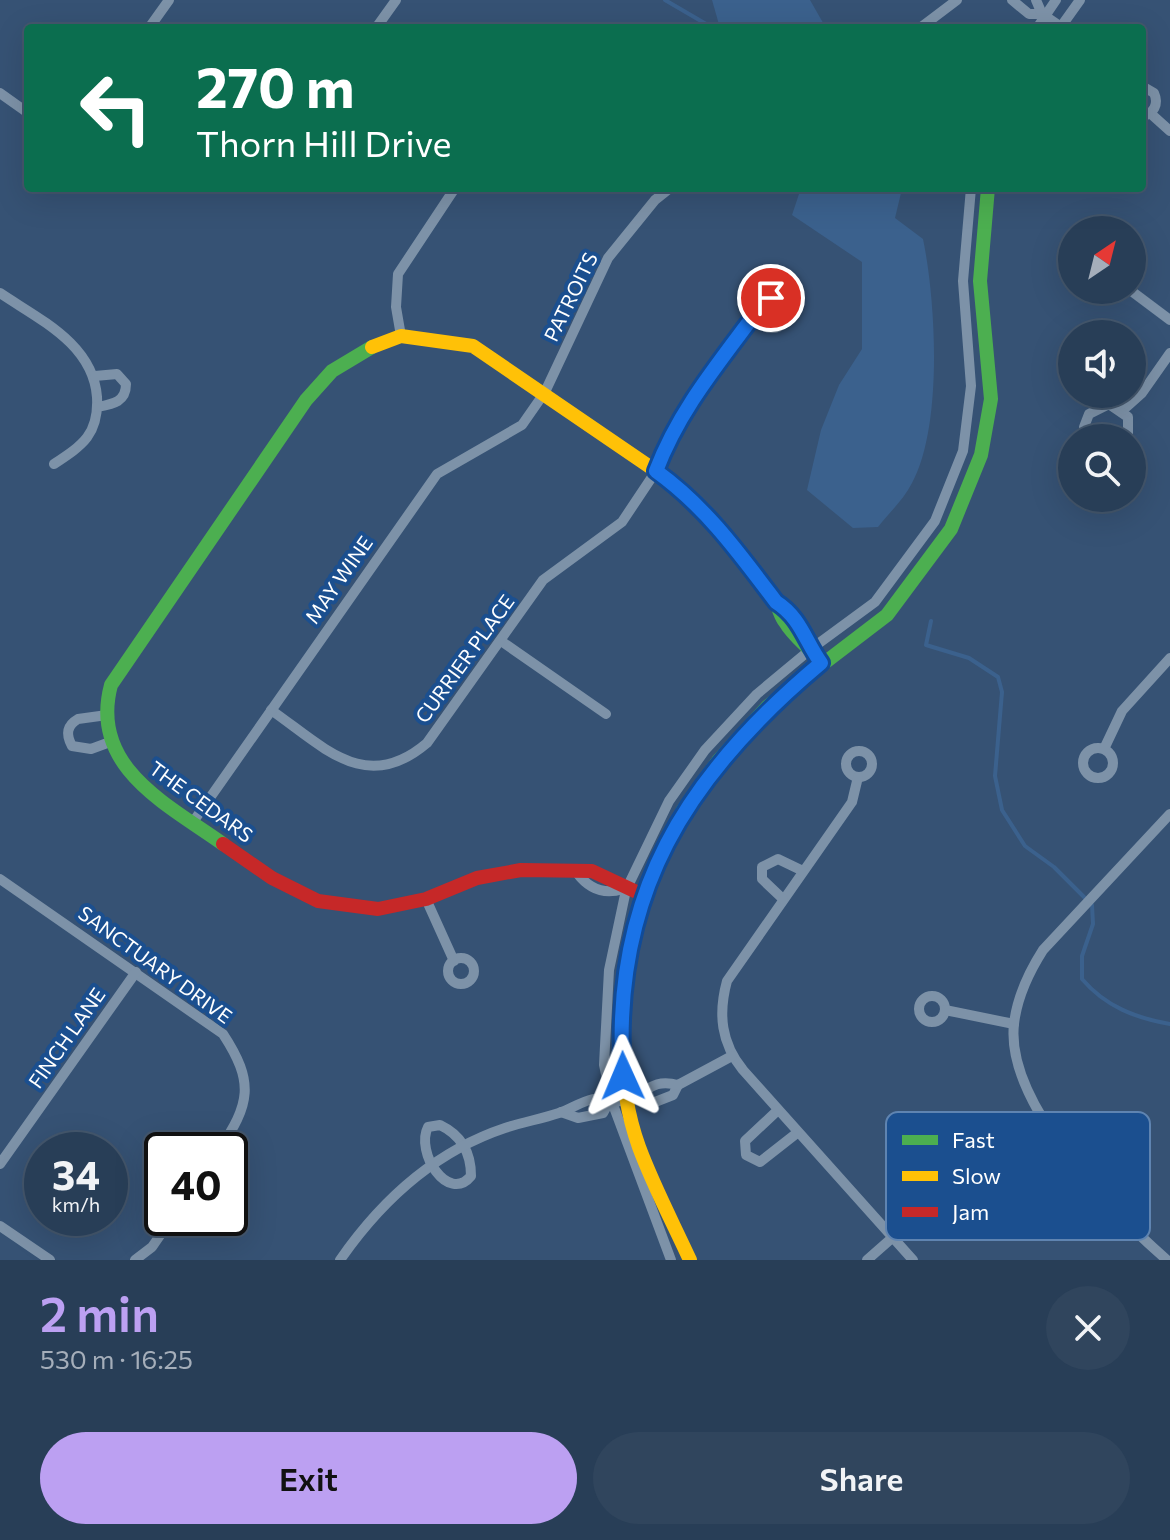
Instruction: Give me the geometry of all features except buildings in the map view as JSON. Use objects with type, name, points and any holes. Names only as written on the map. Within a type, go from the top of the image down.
[{"type":"street","points":[[152,24],[169,0]]},
{"type":"street","points":[[379,24],[396,0]]},
{"type":"street","points":[[925,24],[957,0]]},
{"type":"street","points":[[1012,0],[1029,14],[1043,15]]},
{"type":"street","points":[[1036,0],[1043,15],[1056,24]]},
{"type":"street","points":[[1039,24],[1056,0]]},
{"type":"street","points":[[1062,24],[1080,0]]},
{"type":"street","points":[[1146,88],[1156,98],[1146,115],[1170,131]]},
{"type":"street","points":[[0,93],[24,110]]},
{"type":"street","points":[[452,192],[398,274],[396,307],[401,336],[473,346],[545,392],[656,471],[708,513],[776,602],[782,619],[798,641],[810,648],[821,663]]},
{"type":"street","name":"PATROITS","points":[[545,392],[608,258],[665,192]]},
{"type":"street","points":[[690,1260],[604,1065],[603,1033],[609,970],[624,890],[669,801],[705,750],[757,694],[810,648],[875,602],[935,521],[963,451],[971,386],[963,281],[971,192]]},
{"type":"street","points":[[671,1260],[620,1101],[626,972],[643,895],[683,810],[718,761],[768,706],[887,615],[925,568],[951,529],[981,455],[991,399],[980,281],[988,192]]},
{"type":"street","points":[[0,293],[66,339],[85,357],[95,376],[97,407],[94,432],[84,444],[54,464]]},
{"type":"street","points":[[1146,302],[1170,320]]},
{"type":"street","name":"CURRIER PLACE","points":[[271,710],[345,761],[368,768],[392,766],[427,743],[543,580],[622,522],[656,471],[670,434],[694,396],[749,322],[757,319]]},
{"type":"street","name":"THE CEDARS","points":[[401,336],[357,353],[332,371],[306,400],[111,685],[107,715],[110,742],[137,783],[272,878],[318,901],[378,909],[426,899],[477,878],[521,870],[592,871],[615,880],[624,890],[643,895]]},
{"type":"street","points":[[1123,410],[1142,393],[1170,353]]},
{"type":"street","points":[[95,376],[117,374],[126,384],[126,393],[120,400],[97,407]]},
{"type":"street","name":"MAY WINE","points":[[193,822],[437,474],[522,425],[545,392]]},
{"type":"street","points":[[1086,424],[1095,408],[1109,404],[1123,410],[1131,424]]},
{"type":"street","points":[[501,641],[606,714]]},
{"type":"street","points":[[1104,749],[1122,711],[1170,658]]},
{"type":"street","points":[[107,715],[78,719],[68,729],[67,737],[72,746],[79,750],[110,742]]},
{"type":"street","points":[[858,777],[852,802],[727,981],[721,1002],[722,1023],[732,1056],[886,1231]]},
{"type":"street","points":[[1041,1112],[1030,1095],[1016,1056],[1014,1024],[1028,973],[1043,950],[1081,907],[1170,814]]},
{"type":"street","points":[[783,899],[762,879],[762,867],[778,859],[803,871]]},
{"type":"street","name":"SANCTUARY DRIVE","points":[[0,879],[223,1034],[236,1054],[245,1092],[243,1115],[231,1132]]},
{"type":"street","points":[[426,899],[454,961]]},
{"type":"street","name":"FINCH LANE","points":[[0,1164],[136,972]]},
{"type":"street","points":[[945,1010],[1014,1024]]},
{"type":"street","points":[[340,1260],[382,1207],[434,1164],[464,1146],[504,1128],[597,1098],[650,1104],[673,1095],[678,1085],[732,1056]]},
{"type":"street","points":[[620,1101],[646,1086],[666,1082],[678,1085]]},
{"type":"street","points":[[778,1110],[745,1141],[746,1155],[760,1162],[797,1133]]},
{"type":"street","points":[[440,1125],[449,1129],[464,1146],[471,1162],[471,1176],[462,1184],[454,1185],[443,1180],[434,1164],[424,1149],[422,1138],[428,1127],[440,1125]]},
{"type":"street","points":[[0,1226],[50,1260]]},
{"type":"street","points":[[135,1260],[152,1247],[160,1236]]},
{"type":"street","points":[[867,1260],[890,1240]]},
{"type":"street","points":[[894,1240],[913,1260]]},
{"type":"street","points":[[1146,1240],[1167,1260]]},
{"type":"water","points":[[712,0],[810,0],[824,24],[719,24]]},
{"type":"water","points":[[800,192],[902,192],[895,218],[923,239],[933,328],[933,397],[929,430],[912,483],[878,527],[853,528],[807,490],[821,430],[839,385],[862,349],[862,262],[792,215]]},
{"type":"waterway","points":[[665,0],[706,24]]},
{"type":"waterway","points":[[931,621],[926,645],[969,658],[998,677],[1002,692],[995,776],[1002,810],[1025,846],[1054,867],[1092,905],[1093,924],[1082,956],[1082,979],[1111,1004],[1170,1024]]},
{"type":"traffic: fast","points":[[641,903],[683,810],[718,761],[768,706],[887,615],[951,529],[981,455],[991,399],[980,281],[988,192]]},
{"type":"traffic: fast","points":[[223,844],[157,798],[122,761],[111,739],[107,714],[111,685],[306,400],[332,371],[372,347]]},
{"type":"traffic: fast","points":[[653,469],[704,512],[735,546],[762,581],[789,628],[821,663]]},
{"type":"traffic: slow","points":[[372,347],[401,336],[473,346],[653,469]]},
{"type":"traffic: slow","points":[[641,903],[629,964],[622,1025],[625,1087],[639,1147],[690,1260]]},
{"type":"traffic: jam","points":[[223,844],[272,878],[318,901],[378,909],[426,899],[477,878],[521,870],[592,871],[643,895]]},
{"type":"route","points":[[623,1076],[621,1052],[626,972],[643,895],[656,864],[683,810],[718,761],[768,706],[821,663],[809,646],[808,635],[788,610],[776,602],[708,513],[656,471],[670,434],[694,396],[749,322],[757,319],[758,305],[771,298]]}]
